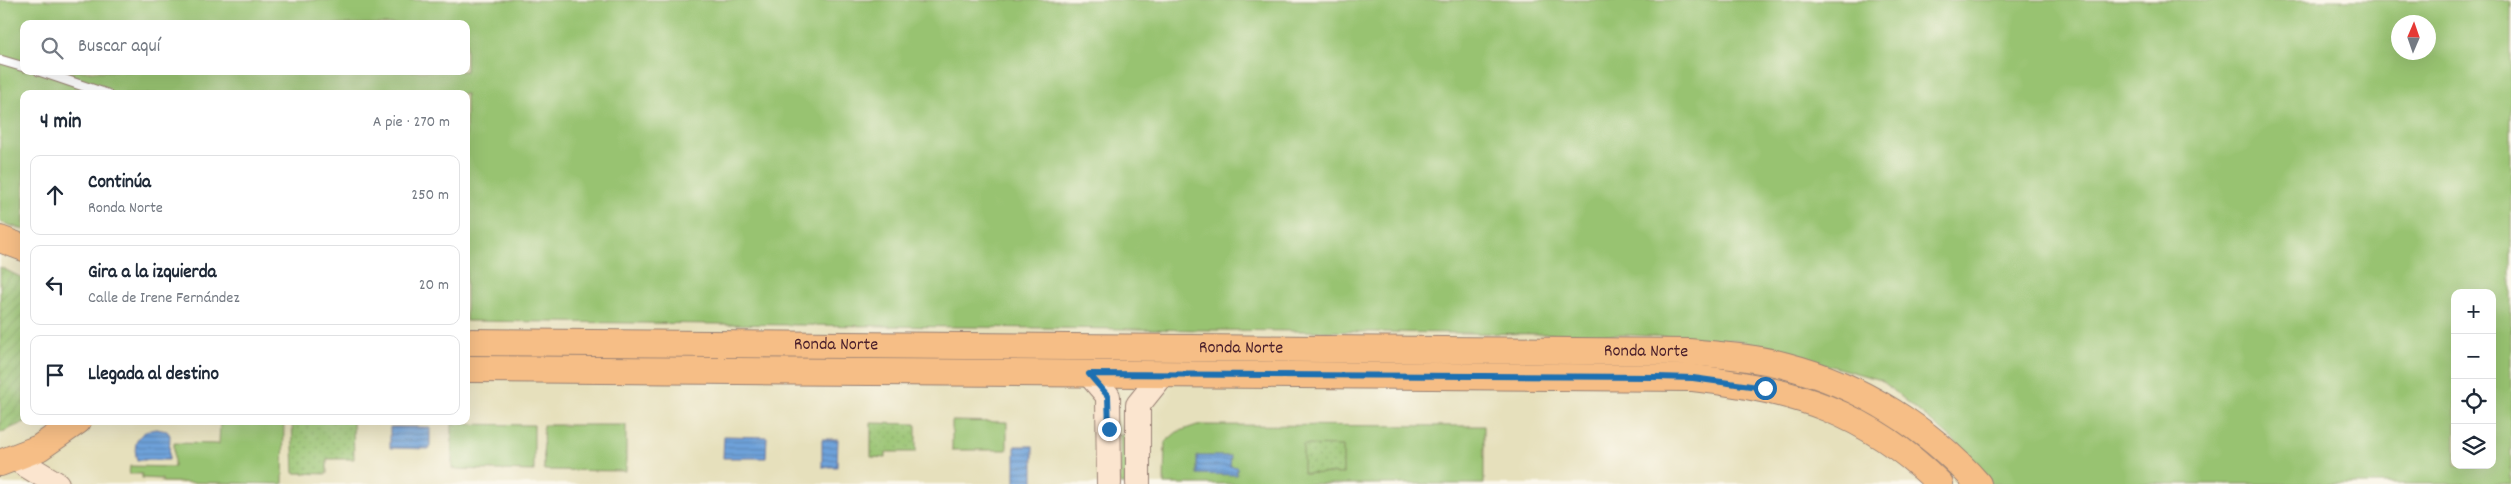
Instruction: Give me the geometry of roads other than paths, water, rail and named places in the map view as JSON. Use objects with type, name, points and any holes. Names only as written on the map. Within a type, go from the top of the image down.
[{"type":"main road","points":[[0,239],[20,246]]},
{"type":"main road","name":"Ronda Norte","points":[[470,342],[1454,349],[1712,354],[1759,359],[1788,366],[1860,393],[1902,418],[1935,442],[1978,484]]},
{"type":"main road","name":"Ronda Norte","points":[[470,369],[1657,377],[1731,382],[1798,397],[1846,417],[1886,439],[1921,465],[1940,484]]},
{"type":"main road","points":[[7,461],[39,448],[72,425]]},
{"type":"street","points":[[1089,374],[1108,396],[1109,484]]},
{"type":"street","points":[[1138,484],[1138,405],[1163,374]]},
{"type":"street","points":[[7,461],[57,484]]},
{"type":"lane","points":[[0,60],[20,66]]},
{"type":"lane","points":[[51,75],[95,90]]},
{"type":"water","points":[[390,427],[430,427],[430,449],[390,448]]},
{"type":"water","points":[[156,429],[167,431],[170,435],[169,460],[137,460],[135,448],[138,439],[145,432]]},
{"type":"water","points":[[724,436],[767,437],[766,458],[723,458]]},
{"type":"water","points":[[822,439],[838,439],[837,467],[822,467]]},
{"type":"water","points":[[1015,446],[1033,446],[1033,484],[1015,484]]},
{"type":"water","points":[[1197,456],[1231,456],[1230,466],[1237,467],[1237,475],[1197,474]]}]
